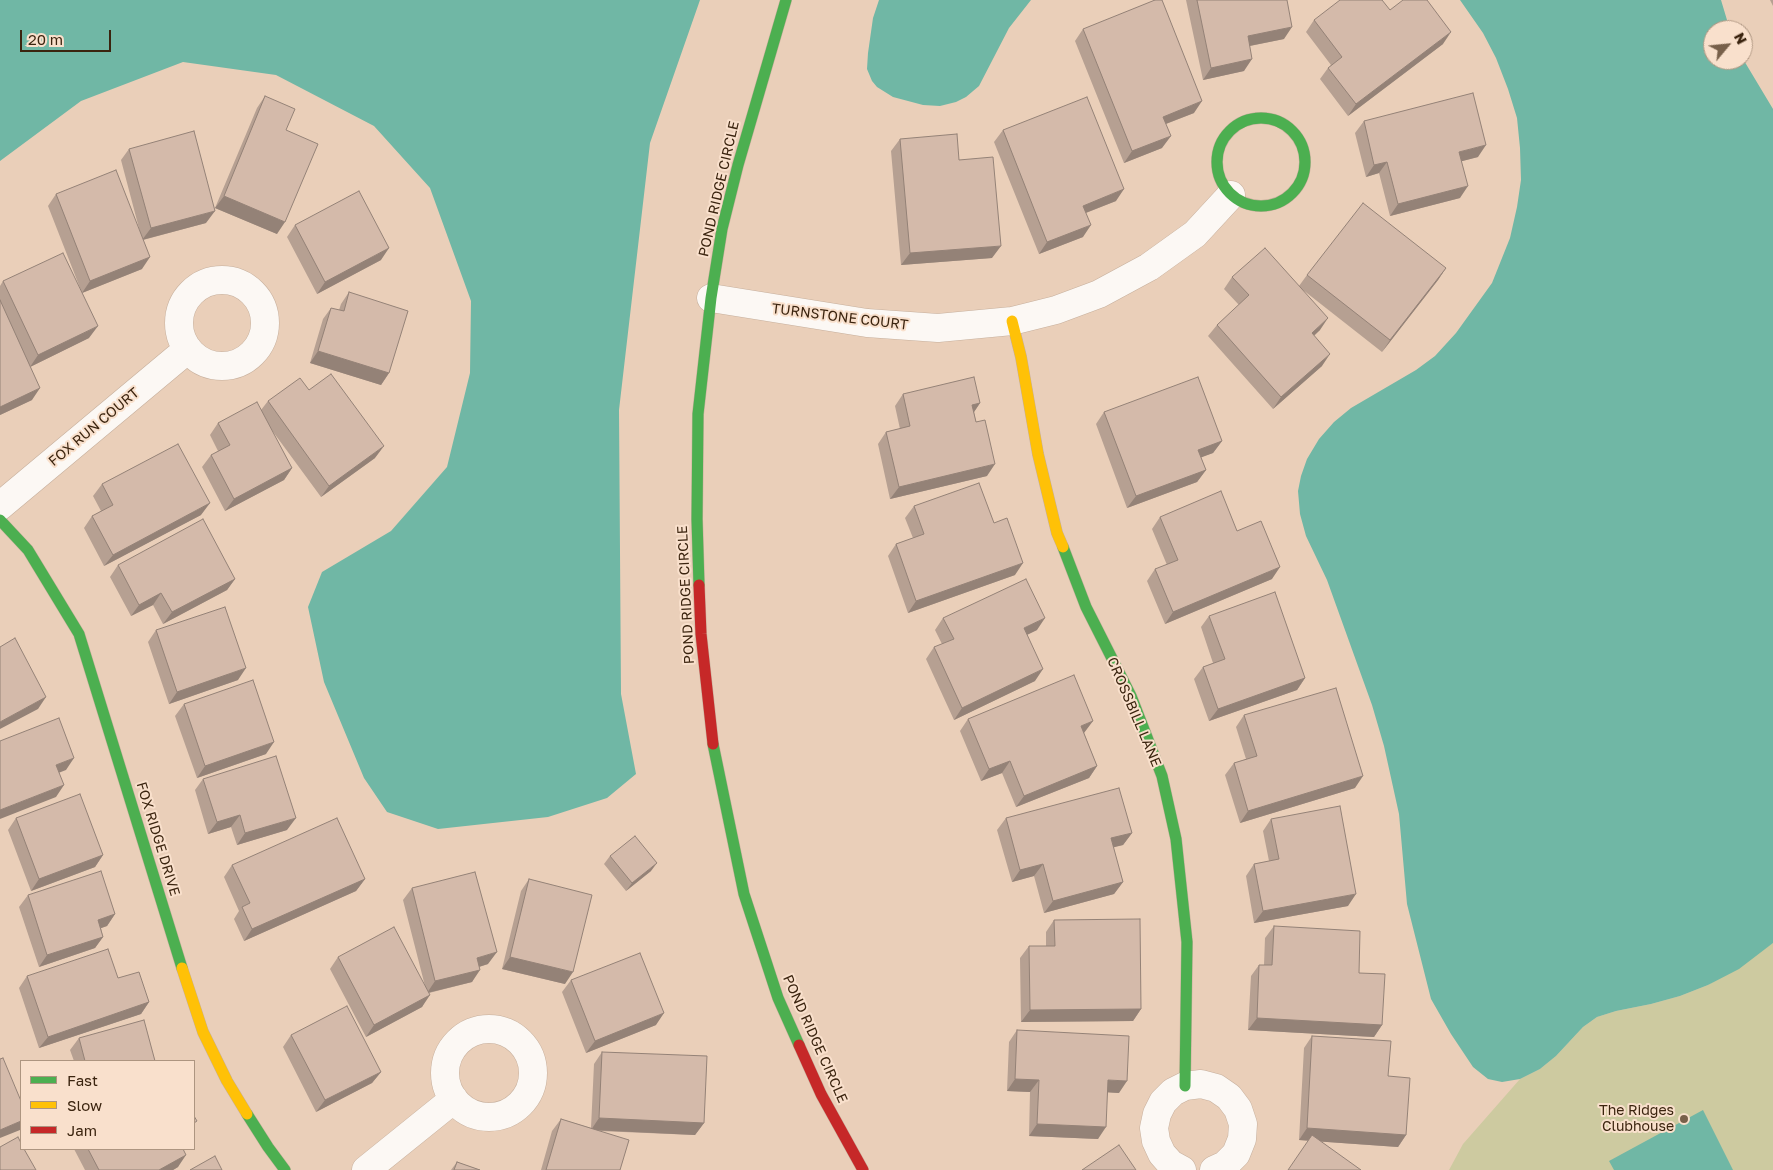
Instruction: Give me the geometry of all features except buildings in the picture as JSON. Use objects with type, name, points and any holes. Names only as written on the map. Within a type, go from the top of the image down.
[{"type":"street","name":"POND RIDGE CIRCLE","points":[[786,0],[738,165],[722,229],[711,298],[698,414],[697,519],[701,634],[714,752],[744,894],[778,998],[821,1094],[863,1170]]},
{"type":"street","points":[[1253,118],[1280,121],[1291,129],[1301,141],[1305,156],[1305,171],[1299,186],[1289,197],[1275,204],[1260,206],[1244,203],[1231,195],[1223,184],[1218,171],[1217,157],[1221,143],[1229,132],[1240,123],[1253,118]]},
{"type":"street","name":"TURNSTONE COURT","points":[[711,298],[867,323],[938,328],[1012,321],[1056,310],[1099,294],[1149,267],[1195,234],[1231,195]]},
{"type":"street","name":"CROSSBILL LANE","points":[[1012,321],[1021,357],[1038,454],[1057,533],[1086,606],[1131,696],[1162,776],[1176,840],[1187,942],[1185,1086]]},
{"type":"street","name":"FOX RUN COURT","points":[[0,506],[188,349]]},
{"type":"street","name":"FOX RIDGE DRIVE","points":[[0,520],[28,550],[79,634],[203,1032],[227,1081],[268,1147],[285,1170]]},
{"type":"street","points":[[1182,1170],[1171,1164],[1162,1154],[1156,1141],[1154,1128],[1156,1114],[1163,1102],[1173,1092],[1185,1086],[1201,1084],[1216,1088],[1229,1097],[1238,1109],[1243,1124],[1242,1139],[1236,1154],[1225,1164],[1214,1170]]},
{"type":"street","points":[[366,1170],[454,1099]]},
{"type":"shaded area","points":[[1773,943],[1773,1170],[1449,1170],[1463,1144],[1520,1079],[1540,1069],[1556,1056],[1583,1027],[1597,1017],[1680,996],[1708,985]]},
{"type":"water","points":[[0,0],[700,0],[650,143],[619,410],[621,694],[636,774],[607,798],[548,817],[438,829],[387,812],[364,778],[324,682],[308,607],[322,572],[391,531],[447,467],[470,373],[471,301],[430,188],[374,126],[276,75],[183,62],[81,101],[0,161]]},
{"type":"water","points":[[879,0],[1031,0],[1009,28],[979,86],[966,97],[940,106],[923,105],[893,97],[877,87],[872,81],[867,69],[868,53],[873,18]]},
{"type":"water","points":[[1460,0],[1721,0],[1727,20],[1703,20],[1703,70],[1750,70],[1773,109],[1773,943],[1739,969],[1708,985],[1680,996],[1597,1017],[1583,1027],[1556,1056],[1540,1069],[1520,1079],[1502,1082],[1488,1079],[1473,1067],[1431,999],[1407,904],[1399,814],[1384,746],[1372,705],[1327,580],[1306,536],[1300,514],[1298,491],[1307,459],[1319,439],[1334,422],[1351,408],[1416,370],[1435,356],[1456,333],[1492,283],[1510,238],[1517,207],[1521,180],[1520,148],[1517,118],[1508,89],[1496,58],[1483,33]]},
{"type":"water","points":[[1703,1110],[1733,1170],[1614,1170],[1609,1161]]},
{"type":"traffic: fast","points":[[699,585],[697,519],[698,414],[711,298],[722,229],[738,165],[786,0]]},
{"type":"traffic: fast","points":[[1261,118],[1278,121],[1292,131],[1302,145],[1305,162],[1302,179],[1292,193],[1278,203],[1261,206],[1244,203],[1230,193],[1220,179],[1217,162],[1220,145],[1230,131],[1244,121],[1261,118]]},
{"type":"traffic: fast","points":[[0,520],[28,550],[79,634],[182,968]]},
{"type":"traffic: fast","points":[[1063,547],[1086,607],[1131,696],[1162,776],[1176,839],[1187,942],[1185,1086]]},
{"type":"traffic: fast","points":[[713,744],[744,894],[778,998],[799,1045]]},
{"type":"traffic: fast","points":[[247,1114],[285,1170]]},
{"type":"traffic: slow","points":[[1012,321],[1021,357],[1038,454],[1057,533],[1063,547]]},
{"type":"traffic: slow","points":[[182,968],[203,1032],[227,1081],[247,1114]]},
{"type":"traffic: jam","points":[[699,585],[701,634],[713,744]]},
{"type":"traffic: jam","points":[[799,1045],[821,1094],[863,1170]]},
{"type":"place","name":"The Ridges Clubhouse","points":[[1684,1119]]}]
